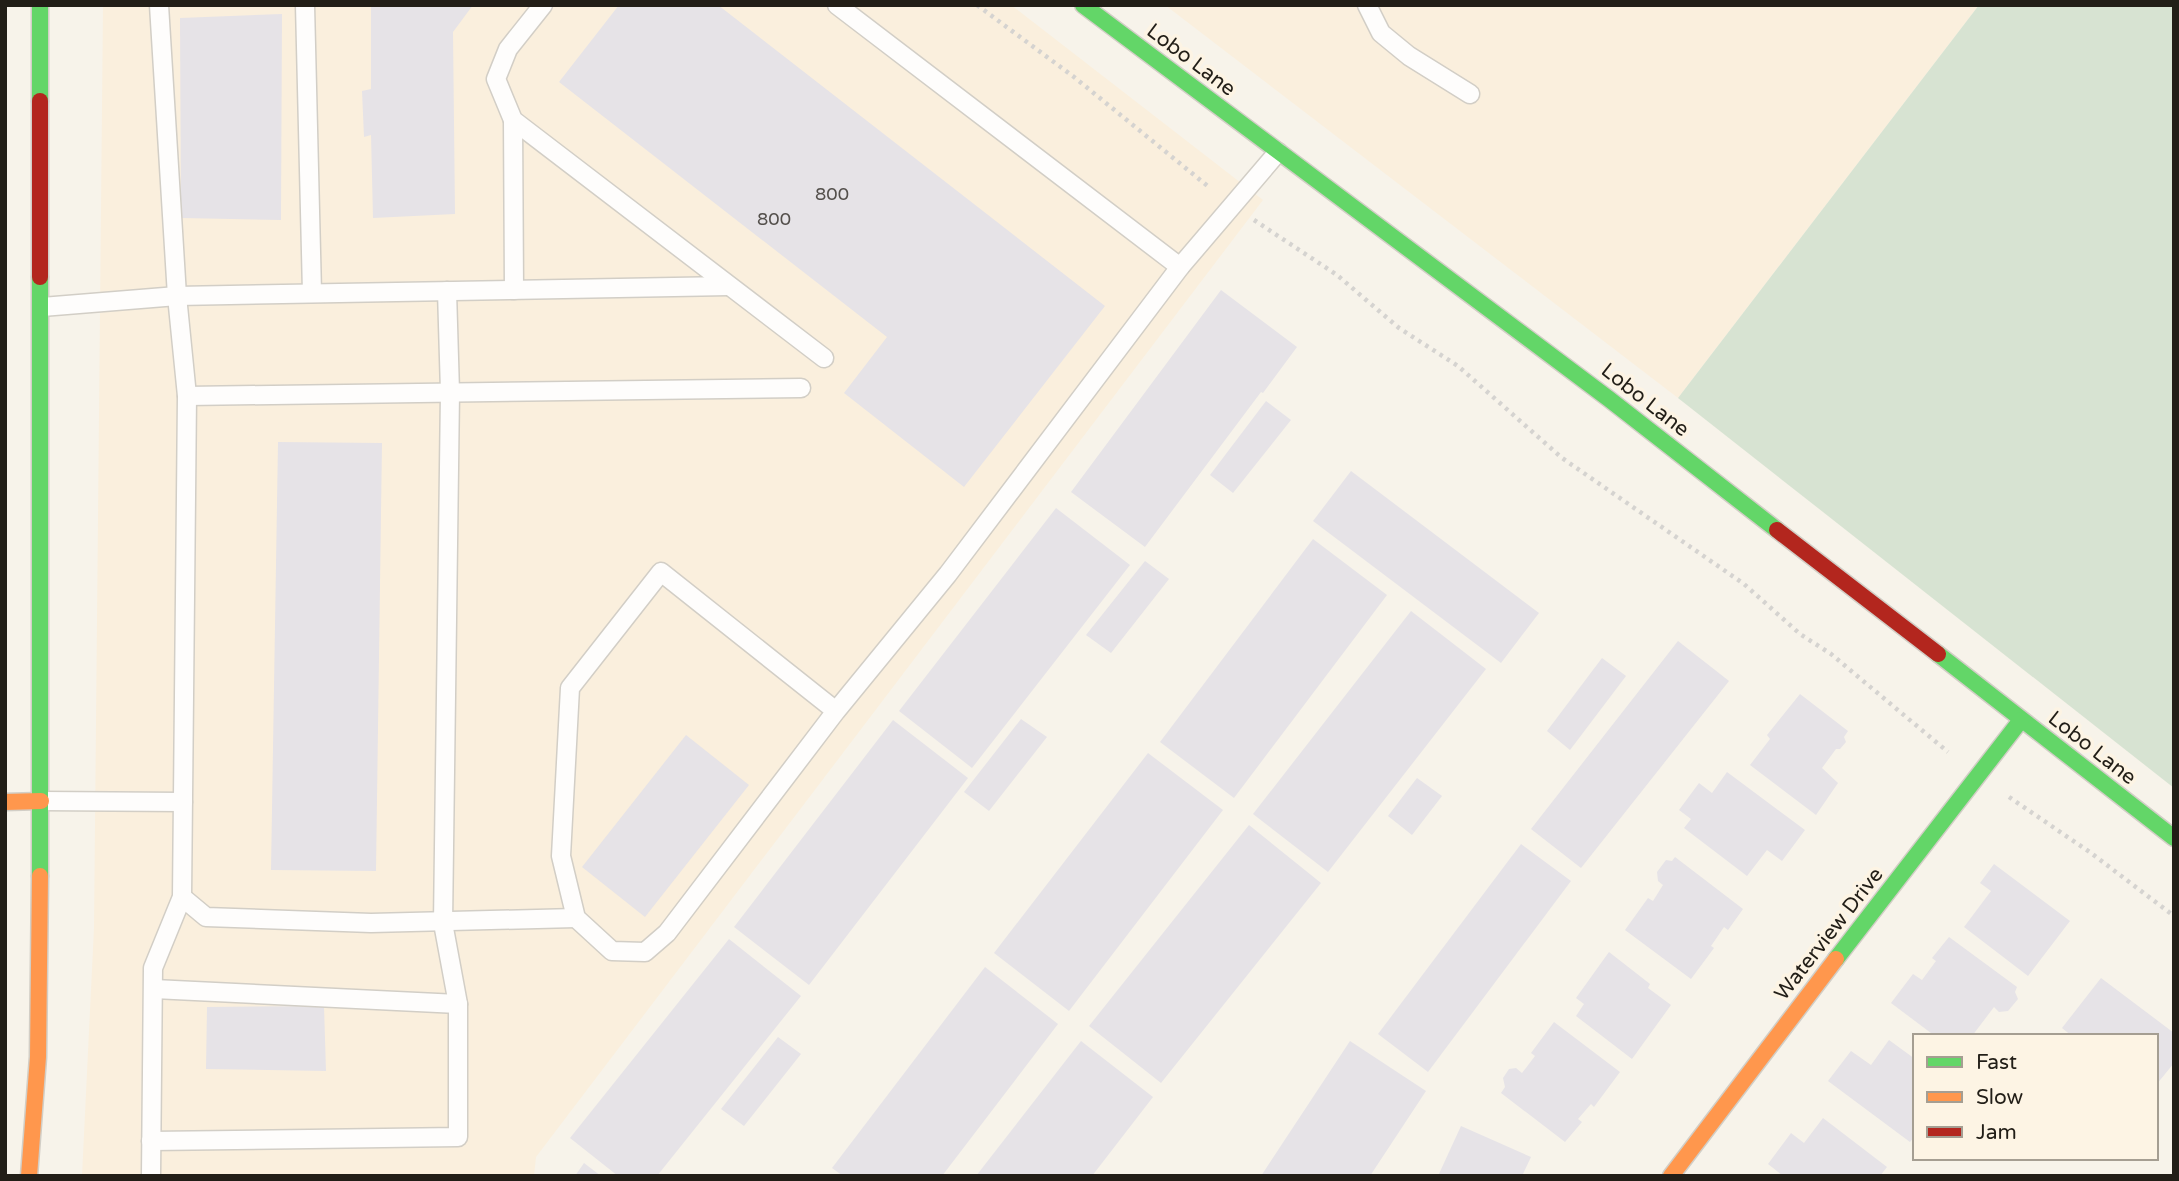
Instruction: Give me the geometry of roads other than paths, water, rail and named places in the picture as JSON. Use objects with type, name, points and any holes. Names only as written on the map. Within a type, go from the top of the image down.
[{"type":"street","points":[[29,1176],[38,1057],[41,801],[40,5]]},
{"type":"street","name":"Lobo Lane","points":[[1083,5],[1609,399],[2174,838]]},
{"type":"street","name":"Waterview Drive","points":[[1671,1176],[2021,720]]},
{"type":"street","points":[[5,802],[41,801]]},
{"type":"lane","points":[[151,1176],[153,968],[182,897],[187,396],[177,296],[159,5]]},
{"type":"lane","points":[[305,5],[312,293]]},
{"type":"lane","points":[[514,289],[513,120],[496,79],[508,49],[543,5]]},
{"type":"lane","points":[[837,5],[1181,267]]},
{"type":"lane","points":[[1367,5],[1381,33],[1409,56],[1470,94]]},
{"type":"lane","points":[[513,120],[824,358]]},
{"type":"lane","points":[[836,711],[661,572],[570,688],[561,856],[576,918],[612,951],[645,952],[667,933],[836,711],[948,574],[1181,267],[1278,152]]},
{"type":"lane","points":[[42,307],[177,296],[729,286]]},
{"type":"lane","points":[[151,1141],[458,1137],[458,1004],[443,923],[450,393],[447,291]]},
{"type":"lane","points":[[187,396],[801,388]]},
{"type":"lane","points":[[41,801],[183,802]]},
{"type":"lane","points":[[182,897],[206,917],[371,923],[576,918]]},
{"type":"lane","points":[[153,989],[458,1004]]}]
